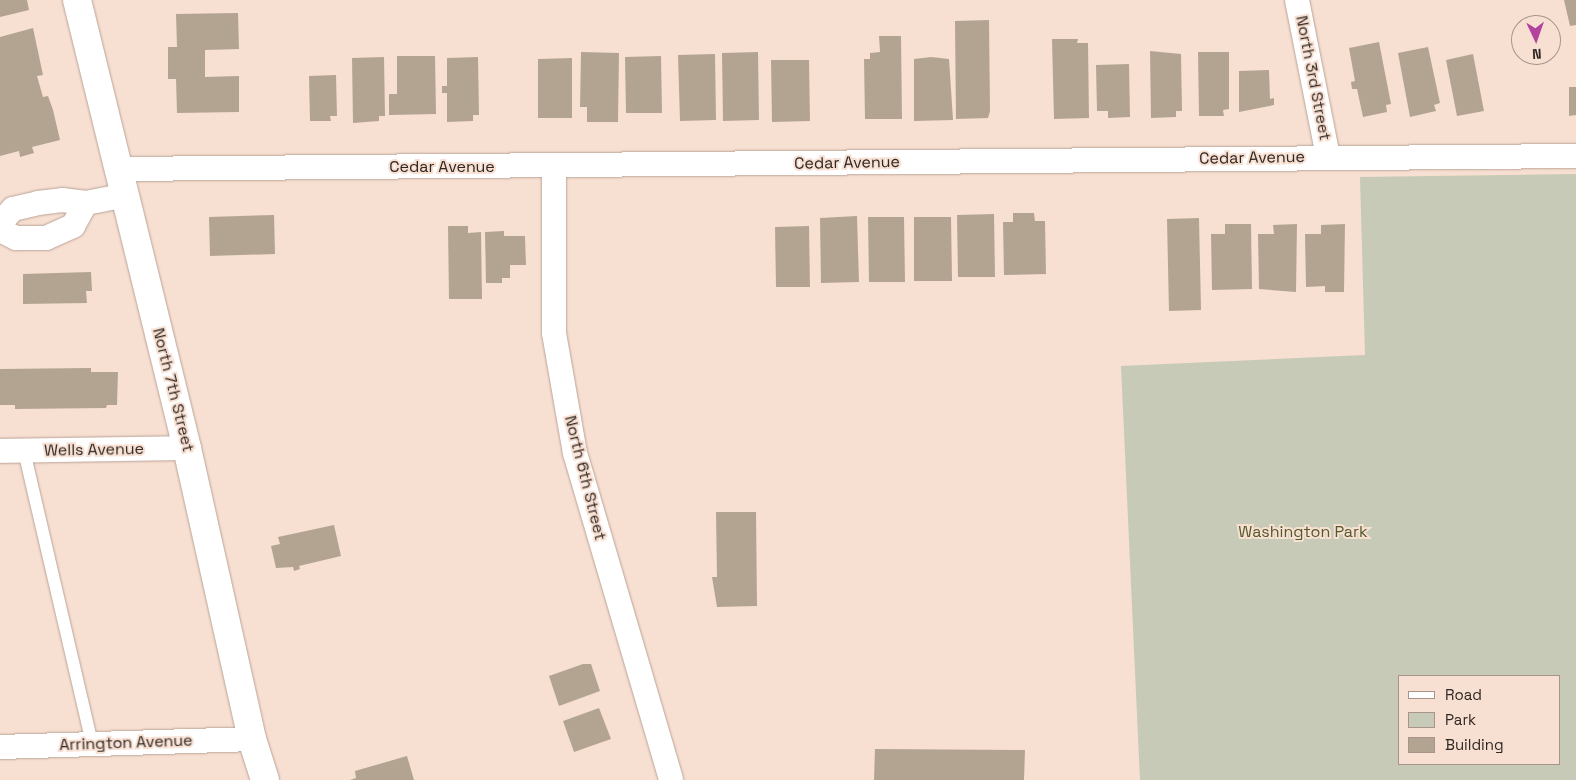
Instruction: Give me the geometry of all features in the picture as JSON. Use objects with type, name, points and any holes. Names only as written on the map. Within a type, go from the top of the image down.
[{"type":"street","name":"North 7th Street","points":[[77,0],[188,448],[252,739],[265,780]]},
{"type":"street","name":"North 3rd Street","points":[[1297,0],[1328,157]]},
{"type":"street","name":"Cedar Avenue","points":[[118,169],[554,167],[1328,157],[1576,156]]},
{"type":"street","name":"North 6th Street","points":[[554,167],[554,333],[575,453],[671,780]]},
{"type":"street","points":[[0,223],[13,210],[38,203],[62,200],[86,204],[126,195]]},
{"type":"street","points":[[0,230],[16,238],[46,238],[73,226],[86,204]]},
{"type":"street","name":"Wells Avenue","points":[[0,451],[188,448]]},
{"type":"street","name":"Arrington Avenue","points":[[0,747],[252,739]]},
{"type":"lane","points":[[24,451],[92,744]]},
{"type":"green space","name":"Washington Park","points":[[1576,174],[1576,780],[1140,780],[1121,366],[1365,355],[1360,177]]},
{"type":"building","points":[[0,0],[27,0],[29,10],[0,17]]},
{"type":"building","points":[[1564,0],[1576,0],[1576,25],[1570,26]]},
{"type":"building","points":[[238,13],[239,49],[205,50],[205,77],[239,76],[239,112],[177,113],[176,79],[168,79],[168,47],[177,47],[176,14]]},
{"type":"building","points":[[989,20],[990,111],[988,118],[956,119],[955,21]]},
{"type":"building","points":[[33,28],[43,75],[37,76],[43,97],[48,96],[60,140],[32,147],[34,153],[20,157],[19,151],[0,156],[0,37]]},
{"type":"building","points":[[879,36],[901,36],[902,119],[865,119],[864,59],[870,59],[870,53],[880,52]]},
{"type":"building","points":[[1052,39],[1078,39],[1077,43],[1088,43],[1089,118],[1054,119]]},
{"type":"building","points":[[1379,42],[1391,104],[1386,105],[1387,112],[1363,117],[1357,89],[1352,89],[1351,82],[1355,81],[1349,48]]},
{"type":"building","points":[[1428,47],[1440,103],[1434,105],[1436,111],[1410,117],[1398,53]]},
{"type":"building","points":[[1150,51],[1181,54],[1182,111],[1176,111],[1176,117],[1151,118]]},
{"type":"building","points":[[581,52],[619,53],[618,122],[587,122],[587,107],[580,107]]},
{"type":"building","points":[[758,52],[759,120],[723,121],[722,53]]},
{"type":"building","points":[[1198,52],[1229,52],[1229,109],[1223,110],[1224,116],[1199,116]]},
{"type":"building","points":[[715,54],[716,120],[680,121],[678,55]]},
{"type":"building","points":[[1473,54],[1484,111],[1457,116],[1446,60]]},
{"type":"building","points":[[397,56],[435,56],[436,114],[389,115],[389,94],[397,94]]},
{"type":"building","points":[[661,56],[662,113],[626,113],[625,57]]},
{"type":"building","points":[[384,57],[385,116],[379,116],[379,121],[353,123],[352,58]]},
{"type":"building","points":[[478,57],[479,115],[473,115],[473,121],[447,122],[447,93],[442,93],[442,86],[447,86],[447,58]]},
{"type":"building","points":[[931,57],[949,59],[953,120],[914,121],[914,59]]},
{"type":"building","points":[[572,58],[572,118],[538,118],[538,59]]},
{"type":"building","points":[[771,60],[809,60],[810,121],[772,122]]},
{"type":"building","points":[[1129,64],[1130,117],[1108,118],[1108,111],[1097,111],[1096,65]]},
{"type":"building","points":[[1269,70],[1270,99],[1274,98],[1274,105],[1239,112],[1239,71]]},
{"type":"building","points":[[336,75],[337,116],[330,116],[331,121],[310,121],[309,76]]},
{"type":"building","points":[[1569,87],[1576,87],[1576,115],[1569,116]]},
{"type":"building","points":[[1013,213],[1034,213],[1035,221],[1045,221],[1046,274],[1004,275],[1003,222],[1013,222]]},
{"type":"building","points":[[994,214],[995,277],[958,277],[957,215]]},
{"type":"building","points":[[274,215],[275,254],[210,256],[209,217]]},
{"type":"building","points":[[857,216],[859,282],[821,283],[820,218]]},
{"type":"building","points":[[868,217],[904,217],[905,282],[869,282]]},
{"type":"building","points":[[914,217],[951,217],[952,281],[914,281]]},
{"type":"building","points":[[1199,218],[1201,310],[1169,311],[1167,219]]},
{"type":"building","points":[[1225,224],[1251,224],[1252,289],[1212,290],[1211,234],[1225,234]]},
{"type":"building","points":[[1297,224],[1296,292],[1259,289],[1258,234],[1274,234],[1273,225]]},
{"type":"building","points":[[1345,224],[1344,292],[1325,292],[1325,286],[1306,287],[1305,234],[1321,234],[1321,225]]},
{"type":"building","points":[[448,226],[468,226],[468,233],[481,232],[482,299],[449,299]]},
{"type":"building","points":[[809,226],[810,287],[776,287],[775,227]]},
{"type":"building","points":[[504,231],[504,236],[525,236],[526,265],[510,265],[510,278],[502,278],[502,283],[486,283],[485,232]]},
{"type":"building","points":[[91,272],[92,291],[86,291],[87,303],[23,304],[23,274]]},
{"type":"building","points":[[91,368],[91,372],[118,372],[117,405],[107,405],[106,408],[15,409],[15,405],[0,405],[0,369]]},
{"type":"building","points":[[716,512],[756,512],[757,606],[717,607],[712,577],[717,577]]},
{"type":"building","points":[[334,525],[341,556],[299,566],[300,569],[294,571],[293,567],[276,568],[271,546],[280,544],[278,537]]},
{"type":"building","points":[[583,664],[591,664],[600,691],[559,706],[549,676]]},
{"type":"building","points":[[599,708],[611,739],[574,752],[563,721]]},
{"type":"building","points":[[875,749],[1025,750],[1024,780],[874,780]]},
{"type":"building","points":[[407,756],[414,780],[350,780],[356,778],[355,771]]}]
